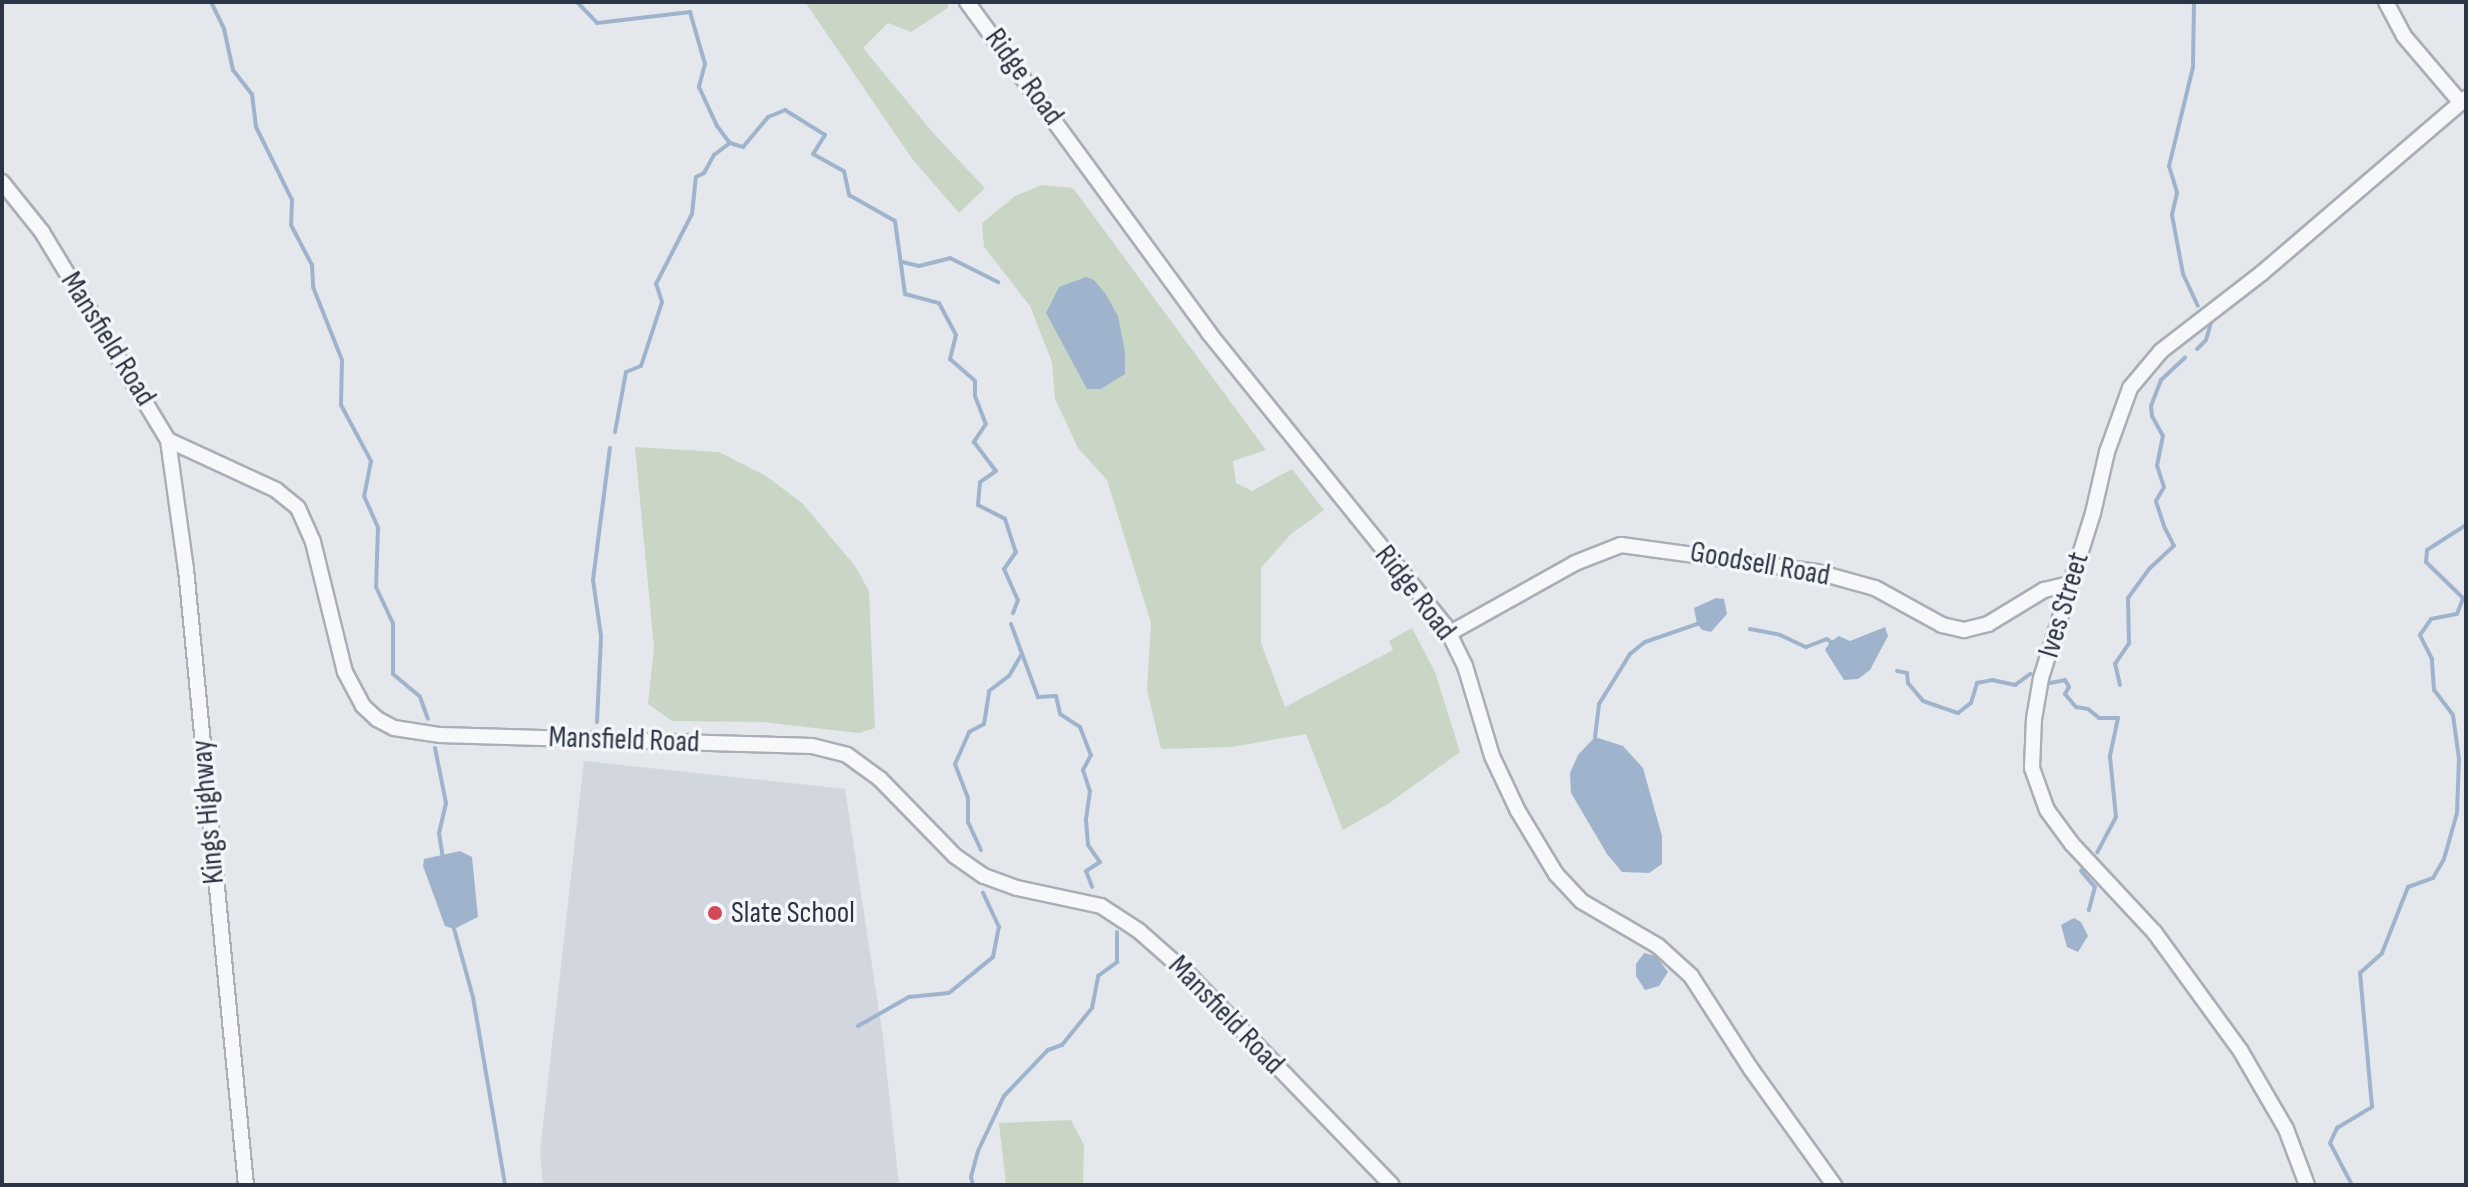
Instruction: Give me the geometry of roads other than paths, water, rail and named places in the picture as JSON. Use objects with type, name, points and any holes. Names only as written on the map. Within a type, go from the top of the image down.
[{"type":"street","name":"Ridge Road","points":[[967,2],[1209,333],[1450,633],[1465,666],[1492,756],[1548,863],[1581,901],[1658,946],[1691,976],[1751,1069],[1834,1185]]},
{"type":"street","points":[[2386,2],[2404,36],[2464,100]]},
{"type":"street","name":"Ives Street","points":[[2307,1185],[2286,1129],[2240,1050],[2155,933],[2072,844],[2041,798],[2032,768],[2034,719],[2041,678],[2093,513],[2115,422],[2140,374],[2179,336],[2262,273],[2464,100]]},
{"type":"street","name":"Mansfield Road","points":[[2,182],[42,232],[168,440],[276,490],[298,508],[313,542],[352,691],[377,719],[394,728],[440,735],[812,746],[847,755],[880,779],[955,856],[984,876],[1101,906],[1139,931],[1188,974],[1392,1185]]},
{"type":"street","name":"Kings Highway","points":[[168,440],[186,569],[246,1185]]},
{"type":"street","name":"Goodsell Road","points":[[1450,633],[1575,563],[1621,545],[1660,548],[1839,578],[1875,588],[1942,625],[1964,630],[1988,624],[2044,590],[2069,584]]},
{"type":"water","points":[[1086,277],[1094,280],[1105,293],[1118,316],[1125,352],[1125,374],[1101,389],[1087,389],[1046,313],[1059,287]]},
{"type":"water","points":[[1716,598],[1724,599],[1727,614],[1711,632],[1702,630],[1697,624],[1694,608]]},
{"type":"water","points":[[1885,627],[1888,636],[1870,670],[1858,679],[1844,680],[1825,650],[1830,642],[1839,636],[1850,641]]},
{"type":"water","points":[[1595,737],[1623,746],[1643,768],[1662,836],[1662,864],[1649,873],[1622,872],[1607,854],[1571,793],[1570,773],[1578,755]]},
{"type":"water","points":[[460,851],[472,857],[478,917],[454,929],[445,926],[423,866],[424,859]]},
{"type":"water","points":[[2074,918],[2081,922],[2088,936],[2078,952],[2067,947],[2061,925]]},
{"type":"water","points":[[1644,953],[1656,956],[1668,972],[1659,986],[1645,990],[1636,976],[1636,964]]},
{"type":"waterway","points":[[211,2],[224,29],[233,70],[252,94],[256,127],[292,200],[291,225],[312,265],[313,287],[342,360],[341,405],[371,461],[364,496],[378,528],[376,587],[393,623],[393,674],[420,697],[428,719]]},
{"type":"waterway","points":[[577,2],[597,23],[690,12],[705,64],[699,87],[717,126],[730,143],[743,147],[768,117],[785,110],[825,135],[813,154],[844,171],[849,195],[895,221],[905,294],[939,303],[956,335],[950,359],[975,381],[975,396],[986,424],[974,442],[996,471],[980,482],[978,505],[1005,519],[1016,552],[1004,569],[1018,600],[1013,613]]},
{"type":"waterway","points":[[2194,2],[2193,67],[2169,166],[2177,193],[2172,215],[2183,274],[2198,306]]},
{"type":"waterway","points":[[615,432],[626,372],[641,366],[662,302],[656,284],[692,214],[696,177],[704,173],[714,155],[730,143]]},
{"type":"waterway","points":[[902,262],[919,266],[950,258],[998,282]]},
{"type":"waterway","points":[[2197,349],[2206,340],[2211,323]]},
{"type":"waterway","points":[[2120,685],[2115,664],[2129,643],[2128,598],[2149,569],[2174,546],[2156,501],[2164,487],[2157,466],[2163,436],[2152,416],[2151,406],[2161,380],[2185,358]]},
{"type":"waterway","points":[[597,722],[601,636],[593,580],[610,448]]},
{"type":"waterway","points":[[2352,1185],[2330,1143],[2337,1128],[2372,1107],[2360,973],[2382,953],[2408,887],[2433,878],[2444,859],[2457,813],[2459,759],[2453,715],[2434,690],[2432,659],[2420,635],[2431,619],[2457,614],[2463,598],[2426,562],[2427,550],[2466,525]]},
{"type":"waterway","points":[[1595,737],[1599,704],[1630,654],[1645,642],[1700,623]]},
{"type":"waterway","points":[[1011,624],[1038,697],[1056,696],[1060,714],[1080,727],[1091,755],[1083,770],[1090,791],[1086,821],[1088,845],[1100,862],[1086,871],[1092,887]]},
{"type":"waterway","points":[[1750,629],[1780,635],[1806,647],[1827,639],[1832,643]]},
{"type":"waterway","points":[[981,850],[968,822],[968,798],[955,764],[969,732],[984,724],[989,691],[1009,676],[1021,655]]},
{"type":"waterway","points":[[1897,671],[1907,673],[1908,683],[1923,701],[1958,713],[1971,703],[1977,683],[1992,680],[2015,685],[2030,674]]},
{"type":"waterway","points":[[2050,683],[2065,680],[2069,687],[2065,694],[2076,707],[2088,709],[2099,718],[2118,718],[2110,757],[2116,817],[2097,852]]},
{"type":"waterway","points":[[435,748],[446,803],[439,833],[443,857]]},
{"type":"waterway","points":[[2084,868],[2081,871],[2095,887],[2089,910]]},
{"type":"waterway","points":[[858,1026],[909,997],[949,993],[993,957],[999,927],[983,892]]},
{"type":"waterway","points":[[453,925],[473,997],[505,1185]]},
{"type":"waterway","points":[[973,1185],[971,1177],[978,1151],[1004,1096],[1048,1050],[1062,1045],[1092,1008],[1098,976],[1117,962],[1117,932]]},
{"type":"place","name":"Slate School","points":[[715,913]]}]
